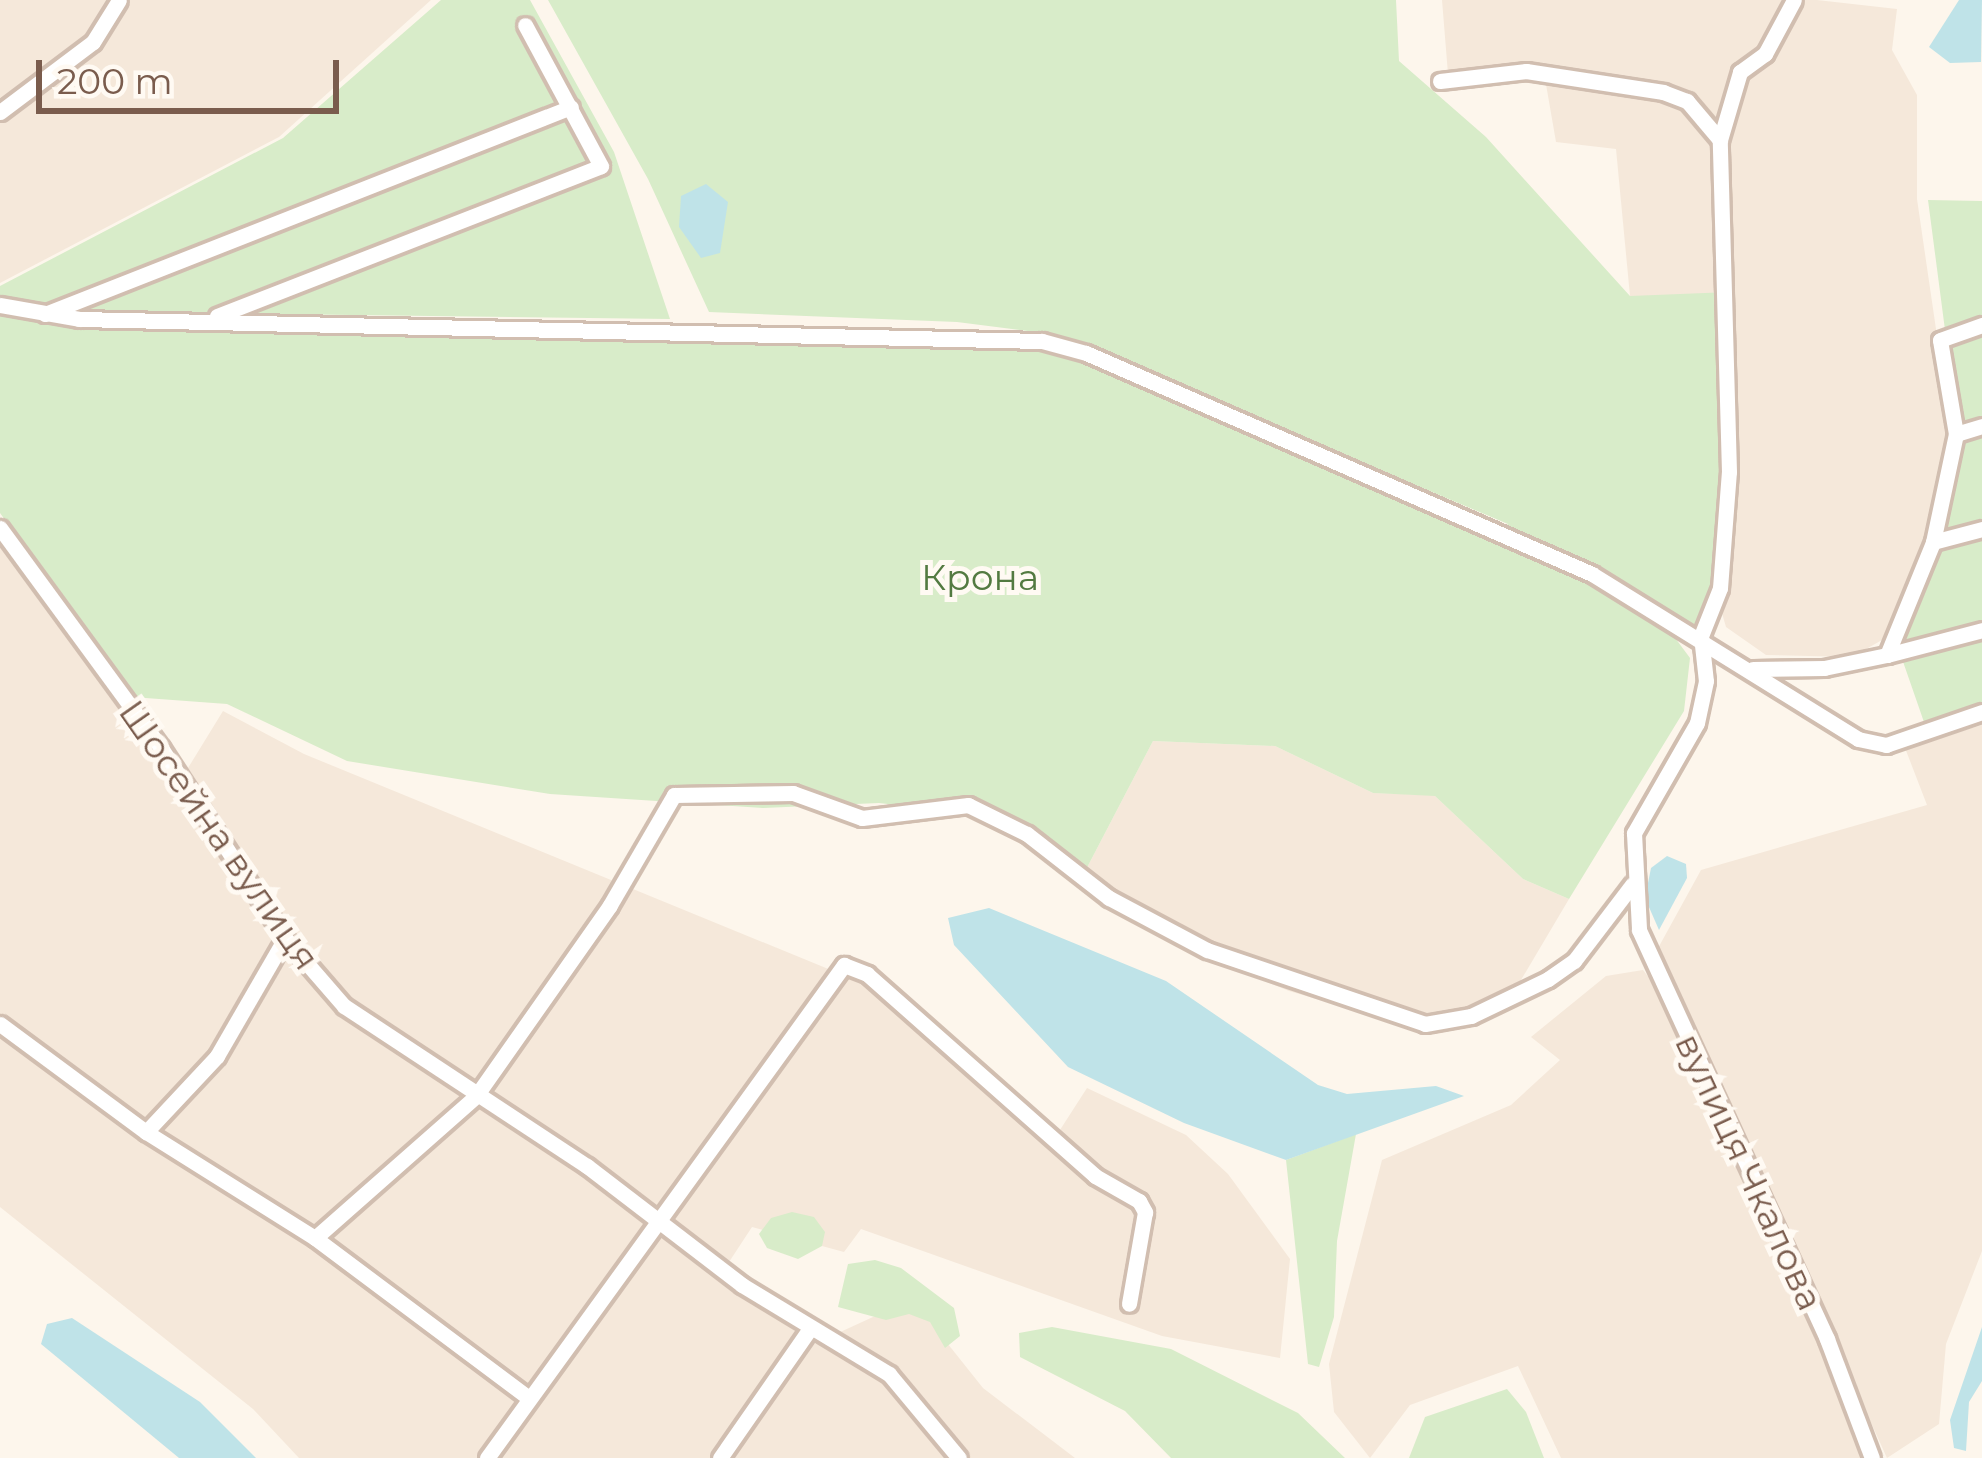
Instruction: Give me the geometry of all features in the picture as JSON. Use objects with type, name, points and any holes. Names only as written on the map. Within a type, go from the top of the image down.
[{"type":"street","points":[[0,112],[93,42],[119,0]]},
{"type":"street","points":[[1701,636],[1720,588],[1729,472],[1720,140],[1740,72],[1765,54],[1794,0]]},
{"type":"street","points":[[217,316],[601,166],[525,25]]},
{"type":"street","points":[[1440,81],[1526,71],[1663,92],[1688,101],[1720,140]]},
{"type":"street","points":[[43,316],[571,107]]},
{"type":"street","points":[[0,305],[43,316],[217,316],[1042,341],[1086,353],[1492,527],[1701,636],[1858,739],[1886,745],[1982,712]]},
{"type":"street","points":[[1887,655],[1934,542],[1956,434],[1940,340],[1982,325]]},
{"type":"street","points":[[1956,434],[1982,426]]},
{"type":"street","name":"Шосейна вулиця","points":[[0,528],[161,748],[285,938],[344,1006],[809,1330],[889,1374],[959,1458]]},
{"type":"street","points":[[1934,542],[1982,529]]},
{"type":"street","points":[[1748,669],[1824,668],[1982,630]]},
{"type":"street","name":"вулиця Чкалова","points":[[1701,636],[1706,681],[1697,723],[1634,833],[1631,885],[1653,969],[1827,1339],[1872,1458]]},
{"type":"street","points":[[315,1238],[476,1096],[610,904],[674,795],[793,793],[862,818],[968,805],[1027,834],[1086,880],[1253,970],[1425,1024],[1487,1010],[1548,979],[1574,961],[1631,885]]},
{"type":"street","points":[[146,1132],[217,1056],[285,938]]},
{"type":"street","points":[[487,1458],[525,1395],[844,965],[867,974],[1095,1176],[1138,1202],[1144,1212],[1129,1304]]},
{"type":"street","points":[[0,1024],[146,1132],[315,1238],[525,1395]]},
{"type":"street","points":[[720,1458],[809,1330]]},
{"type":"shaded area","points":[[0,0],[431,0],[279,137],[0,283]]},
{"type":"shaded area","points":[[1442,0],[1817,0],[1897,9],[1892,50],[1917,95],[1917,199],[1950,425],[1917,581],[1882,640],[1852,657],[1766,655],[1726,627],[1630,296],[1616,149],[1556,142],[1543,67],[1448,74]]},
{"type":"shaded area","points":[[0,540],[258,907],[350,1018],[652,1223],[482,1458],[299,1458],[253,1409],[0,1207]]},
{"type":"shaded area","points":[[223,711],[304,754],[860,982],[968,1074],[1058,1133],[1087,1088],[1186,1135],[1228,1174],[1290,1259],[1280,1358],[1162,1336],[861,1229],[844,1252],[752,1227],[729,1262],[393,1035],[317,967],[188,768]]},
{"type":"shaded area","points":[[1982,725],[1982,1251],[1946,1344],[1939,1424],[1887,1458],[1657,950],[1701,870],[1927,805],[1905,748]]},
{"type":"shaded area","points":[[1153,741],[1275,746],[1373,793],[1434,795],[1523,879],[1569,899],[1518,985],[1472,1027],[1429,1032],[1289,991],[1213,960],[1079,883]]},
{"type":"shaded area","points":[[1643,970],[1662,994],[1868,1458],[1561,1458],[1518,1366],[1410,1405],[1370,1458],[1334,1412],[1329,1364],[1382,1160],[1511,1105],[1560,1060],[1531,1037],[1606,976]]},
{"type":"shaded area","points":[[656,1233],[814,1344],[873,1317],[920,1309],[983,1388],[1075,1458],[493,1458]]},
{"type":"green space","points":[[441,0],[530,0],[614,152],[670,319],[29,311],[0,298],[0,286],[283,138]]},
{"type":"green space","points":[[548,0],[1396,0],[1399,61],[1486,137],[1630,296],[1730,292],[1735,494],[1721,615],[1700,630],[1502,529],[1508,524],[1059,335],[957,322],[709,312],[648,179]]},
{"type":"green space","points":[[1928,200],[1982,201],[1982,708],[1925,725],[1900,653],[1933,556],[1959,437]]},
{"type":"green space","name":"Крона","points":[[0,316],[68,325],[365,326],[1028,345],[1070,353],[1543,558],[1622,600],[1667,627],[1690,658],[1684,711],[1569,899],[1523,879],[1435,796],[1373,793],[1275,746],[1153,741],[1079,883],[1017,836],[966,813],[879,803],[763,808],[550,794],[347,761],[227,704],[132,697],[0,513]]},
{"type":"green space","points":[[1356,1134],[1337,1241],[1334,1317],[1319,1367],[1308,1364],[1286,1160]]},
{"type":"green space","points":[[792,1212],[814,1217],[825,1232],[822,1246],[798,1259],[767,1248],[759,1234],[771,1218]]},
{"type":"green space","points":[[875,1260],[901,1268],[954,1308],[960,1336],[945,1348],[930,1322],[909,1314],[886,1320],[838,1307],[848,1264]]},
{"type":"green space","points":[[1052,1327],[1171,1349],[1298,1413],[1345,1458],[1171,1458],[1125,1411],[1020,1357],[1019,1333]]},
{"type":"green space","points":[[1507,1389],[1526,1412],[1544,1458],[1409,1458],[1425,1417]]},
{"type":"water","points":[[1959,0],[1982,0],[1981,62],[1950,63],[1929,47]]},
{"type":"water","points":[[706,184],[728,202],[720,253],[701,258],[679,227],[681,196]]},
{"type":"water","points":[[1667,856],[1686,864],[1687,878],[1659,930],[1645,898],[1651,868]]},
{"type":"water","points":[[989,908],[1166,981],[1318,1085],[1347,1094],[1436,1086],[1464,1096],[1286,1160],[1184,1123],[1068,1067],[954,945],[948,918]]},
{"type":"water","points":[[72,1318],[200,1402],[256,1458],[179,1458],[41,1344],[47,1324]]},
{"type":"water","points":[[1982,1327],[1982,1381],[1969,1402],[1966,1451],[1954,1448],[1950,1420]]}]
